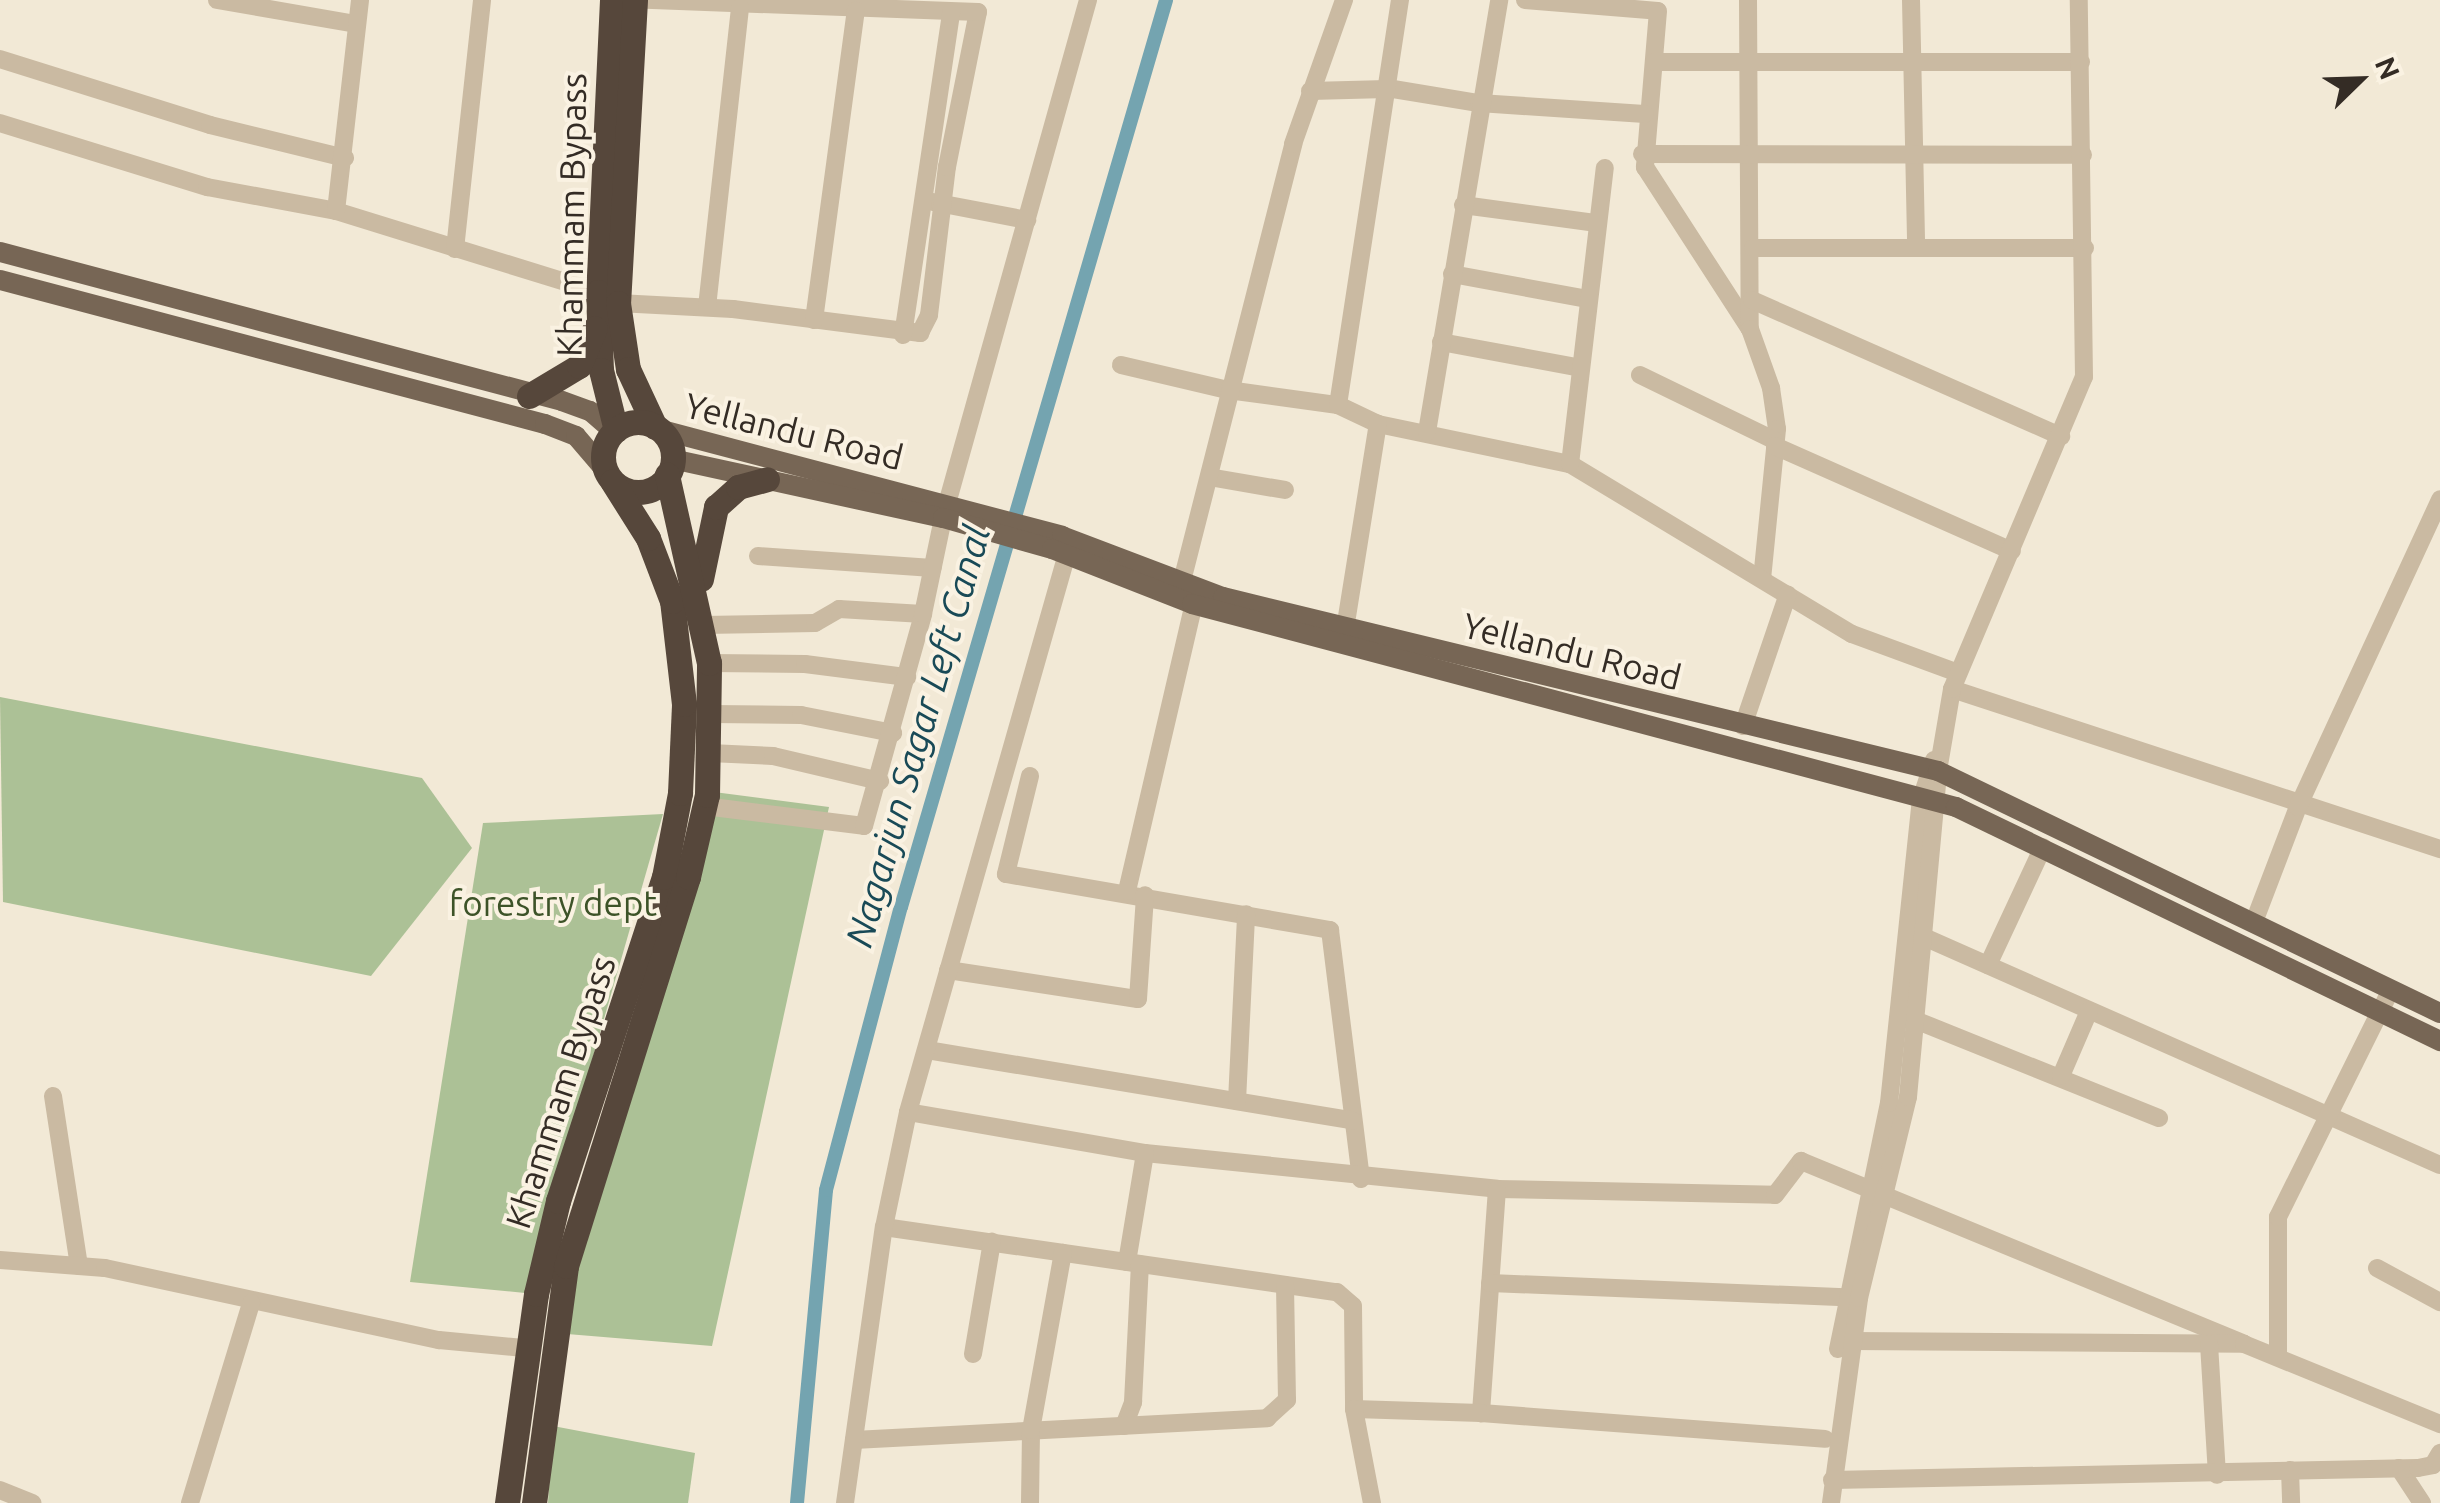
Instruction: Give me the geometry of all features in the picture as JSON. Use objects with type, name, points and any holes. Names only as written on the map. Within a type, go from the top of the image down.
[{"type":"highway","name":"Khammam Bypass","points":[[612,0],[601,370],[615,431]]},
{"type":"highway","name":"Khammam Bypass","points":[[635,0],[605,300],[628,369],[657,428]]},
{"type":"highway","points":[[530,396],[578,366],[605,300]]},
{"type":"highway","points":[[635,422],[657,428],[670,467],[641,492],[609,476],[603,450],[615,431],[635,422]]},
{"type":"highway","name":"Khammam Bypass","points":[[534,1503],[566,1266],[704,806],[712,714],[709,663],[670,467]]},
{"type":"highway","name":"Khammam Bypass","points":[[508,1503],[524,1348],[558,1201],[664,877],[680,793],[684,704],[672,601],[648,538],[609,476]]},
{"type":"highway","points":[[703,625],[708,522],[726,495],[767,478]]},
{"type":"main road","points":[[0,252],[590,412],[615,431]]},
{"type":"main road","points":[[0,280],[561,429],[587,446],[609,476]]},
{"type":"main road","name":"Yellandu Road","points":[[657,428],[968,517],[1191,591],[1930,801],[2043,847],[2440,1041]]},
{"type":"main road","name":"Yellandu Road","points":[[670,467],[767,478],[945,510]]},
{"type":"main road","name":"Yellandu Road","points":[[1191,591],[1743,726],[1935,764],[2440,1012]]},
{"type":"street","points":[[217,0],[356,24]]},
{"type":"street","points":[[336,210],[360,0]]},
{"type":"street","points":[[455,249],[482,0]]},
{"type":"street","points":[[0,124],[207,187],[336,210],[605,300],[706,307],[903,335],[926,327],[942,204],[978,6],[951,12],[877,5],[856,11],[769,4],[740,8],[646,0]]},
{"type":"street","points":[[704,806],[864,826],[880,781],[924,614],[945,510],[1088,0]]},
{"type":"street","points":[[948,970],[1138,999],[1136,893],[1209,477],[1228,390],[1310,91],[1344,0]]},
{"type":"street","points":[[1338,405],[1400,0]]},
{"type":"street","points":[[1427,432],[1499,0]]},
{"type":"street","points":[[1525,0],[1659,6],[1642,154],[1750,329],[1771,388],[1774,443],[1762,578]]},
{"type":"street","points":[[1748,0],[1754,248],[1750,329]]},
{"type":"street","points":[[1911,0],[1916,247]]},
{"type":"street","points":[[1831,1503],[1851,1341],[1880,1189],[1935,764],[1955,681],[2084,377],[2079,0]]},
{"type":"street","points":[[706,307],[740,8]]},
{"type":"street","points":[[814,320],[856,11]]},
{"type":"street","points":[[903,335],[951,12]]},
{"type":"street","points":[[0,60],[344,158]]},
{"type":"street","points":[[1654,62],[2081,62]]},
{"type":"street","points":[[1310,91],[1387,89],[1480,103],[1645,114]]},
{"type":"street","points":[[1642,154],[2083,155]]},
{"type":"street","points":[[1570,464],[1604,168]]},
{"type":"street","points":[[922,200],[1027,220]]},
{"type":"street","points":[[1463,204],[1597,223]]},
{"type":"street","points":[[1754,248],[2085,248]]},
{"type":"street","points":[[1452,274],[1588,299]]},
{"type":"street","points":[[1752,300],[2062,436]]},
{"type":"street","points":[[1441,342],[1581,368]]},
{"type":"street","points":[[1121,365],[1228,390],[1338,405],[1378,424],[1570,464],[1852,634],[1955,681],[2298,807],[2440,849]]},
{"type":"street","points":[[1640,376],[1774,443],[2012,551]]},
{"type":"street","points":[[1344,629],[1378,424]]},
{"type":"street","points":[[1209,477],[1285,490]]},
{"type":"street","points":[[2254,922],[2298,807],[2440,499]]},
{"type":"street","points":[[845,1503],[884,1227],[908,1112],[981,870],[1060,546]]},
{"type":"street","points":[[758,556],[933,568]]},
{"type":"street","points":[[1743,726],[1788,594]]},
{"type":"street","points":[[703,625],[815,624],[839,609],[924,614]]},
{"type":"street","points":[[709,663],[806,664],[907,677]]},
{"type":"street","points":[[712,714],[801,715],[893,733]]},
{"type":"street","points":[[710,753],[773,756],[880,781]]},
{"type":"street","points":[[1006,874],[1030,776]]},
{"type":"street","points":[[1820,1503],[1825,1439],[1846,1296],[1908,1097],[1924,937],[1930,801]]},
{"type":"street","points":[[1988,966],[2043,847]]},
{"type":"street","points":[[981,870],[1324,925],[1335,937],[1361,1179]]},
{"type":"street","points":[[1238,1101],[1246,914]]},
{"type":"street","points":[[1924,937],[2440,1165]]},
{"type":"street","points":[[2278,1355],[2278,1217],[2334,1117],[2391,989]]},
{"type":"street","points":[[2062,1076],[2089,1011]]},
{"type":"street","points":[[1914,1020],[2159,1118]]},
{"type":"street","points":[[927,1050],[1352,1120]]},
{"type":"street","points":[[53,1096],[79,1266]]},
{"type":"street","points":[[908,1112],[1145,1153],[1361,1179],[1497,1190],[1775,1195],[1802,1161],[1880,1189],[2440,1424]]},
{"type":"street","points":[[1124,1426],[1133,1402],[1134,1263],[1145,1153]]},
{"type":"street","points":[[1481,1413],[1497,1190]]},
{"type":"street","points":[[884,1227],[1337,1292],[1353,1306],[1354,1409],[1372,1503]]},
{"type":"street","points":[[973,1354],[992,1242]]},
{"type":"street","points":[[1030,1503],[1031,1430],[1062,1253]]},
{"type":"street","points":[[0,1260],[79,1266],[439,1340],[524,1348]]},
{"type":"street","points":[[2376,1268],[2440,1302]]},
{"type":"street","points":[[1490,1282],[1846,1296]]},
{"type":"street","points":[[854,1440],[1124,1426],[1279,1413],[1287,1400],[1285,1285]]},
{"type":"street","points":[[190,1503],[251,1303]]},
{"type":"street","points":[[1851,1341],[2244,1344]]},
{"type":"street","points":[[2209,1344],[2217,1474]]},
{"type":"street","points":[[1354,1409],[1481,1413],[1825,1439]]},
{"type":"street","points":[[1832,1480],[2399,1468],[2433,1465],[2440,1453]]},
{"type":"street","points":[[2399,1468],[2422,1503]]},
{"type":"street","points":[[2290,1470],[2291,1503]]},
{"type":"street","points":[[0,1490],[33,1503]]},
{"type":"green space","points":[[0,697],[422,778],[472,848],[371,976],[3,902]]},
{"type":"green space","points":[[714,792],[829,807],[712,1346],[555,1333]]},
{"type":"green space","name":"forestry dept","points":[[663,814],[525,1293],[410,1282],[483,823]]},
{"type":"green space","points":[[553,1426],[695,1453],[688,1503],[548,1503]]},
{"type":"waterway","name":"Nagarjun Sagar Left Canal","points":[[797,1503],[826,1190],[901,907],[1166,0]]}]
